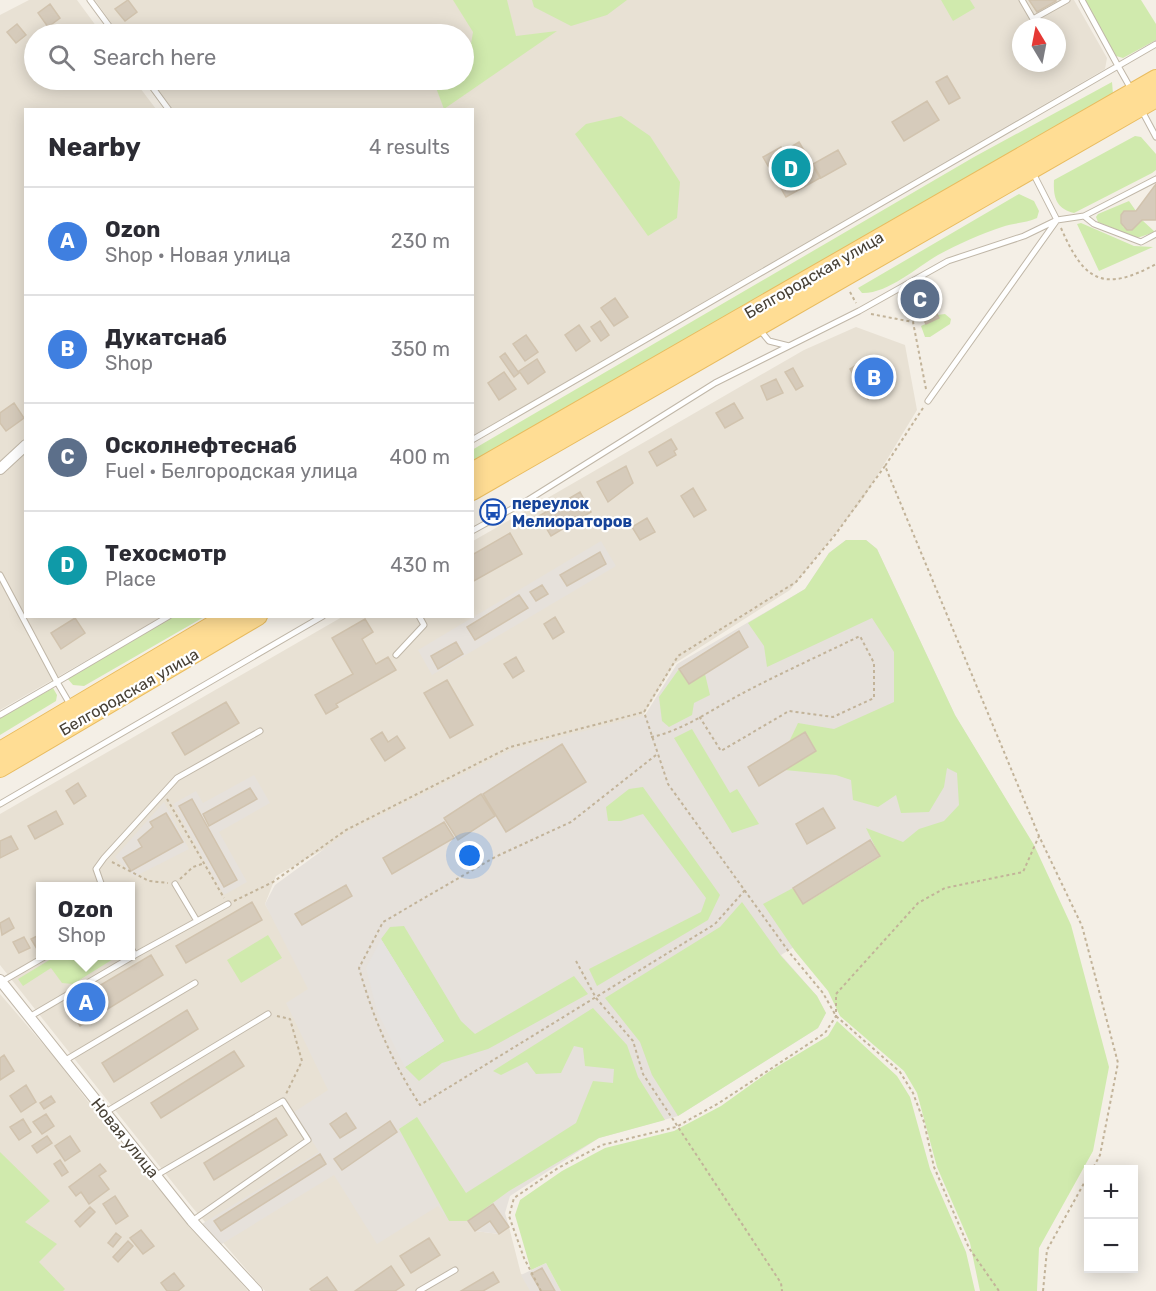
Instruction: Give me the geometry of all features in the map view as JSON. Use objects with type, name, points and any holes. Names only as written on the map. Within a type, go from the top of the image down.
[{"type":"main road","name":"Белгородская улица","points":[[474,489],[758,327],[774,308],[844,278],[1031,170],[1136,100],[1156,79]]},
{"type":"main road","name":"Белгородская улица","points":[[474,471],[774,308],[1136,100],[1156,98]]},
{"type":"main road","name":"Белгородская улица","points":[[0,751],[225,618]]},
{"type":"main road","name":"Белгородская улица","points":[[0,768],[255,618]]},
{"type":"street","points":[[0,470],[24,448]]},
{"type":"street","name":"Новая улица","points":[[1,981],[192,1221],[257,1291]]},
{"type":"lane","points":[[90,0],[108,24]]},
{"type":"lane","points":[[1022,0],[1034,19],[1067,0]]},
{"type":"lane","points":[[1082,0],[1156,137]]},
{"type":"lane","points":[[474,439],[1156,44]]},
{"type":"lane","points":[[154,90],[168,108]]},
{"type":"lane","points":[[1031,170],[1057,219]]},
{"type":"lane","points":[[474,530],[528,500],[715,383],[860,312],[948,261],[1024,236],[1057,219],[1084,216],[1156,179]]},
{"type":"lane","points":[[1084,216],[1094,224],[1141,242],[1156,234]]},
{"type":"lane","points":[[928,401],[1057,219]]},
{"type":"lane","points":[[758,327],[769,341],[789,346]]},
{"type":"lane","points":[[0,575],[72,709]]},
{"type":"lane","points":[[0,715],[166,618]]},
{"type":"lane","points":[[0,804],[320,618]]},
{"type":"lane","points":[[396,655],[424,625],[420,618]]},
{"type":"lane","points":[[101,882],[96,869],[104,858],[177,778],[260,731]]},
{"type":"lane","points":[[175,884],[197,921]]},
{"type":"lane","points":[[135,955],[228,904]]},
{"type":"lane","points":[[1,981],[38,960]]},
{"type":"lane","points":[[31,1016],[126,960]]},
{"type":"lane","points":[[64,1061],[195,983]]},
{"type":"lane","points":[[104,1113],[268,1014]]},
{"type":"lane","points":[[155,1176],[283,1101],[308,1140],[192,1221]]},
{"type":"lane","points":[[419,1291],[455,1270]]},
{"type":"path","points":[[1057,219],[1073,256],[1091,274],[1106,280],[1131,278],[1156,264]]},
{"type":"path","points":[[164,794],[228,904],[273,882],[346,830],[510,747],[644,712],[678,656],[796,582],[835,535],[928,401],[913,322],[860,312],[844,278]]},
{"type":"path","points":[[885,466],[1039,836],[1083,926],[1118,1063],[1100,1155],[1095,1165]]},
{"type":"path","points":[[651,737],[666,734],[699,716],[860,636],[874,663],[874,698],[832,717],[789,711],[722,751],[699,716]]},
{"type":"path","points":[[644,712],[656,755],[668,784],[789,951],[823,993],[836,1016],[900,1072],[913,1093],[924,1122],[934,1167],[960,1228],[969,1248],[999,1291]]},
{"type":"path","points":[[656,755],[571,822],[495,856],[383,922],[359,968],[372,1015],[398,1071],[420,1105],[715,924],[746,889]]},
{"type":"path","points":[[541,1291],[520,1249],[509,1216],[514,1198],[558,1168],[602,1145],[676,1127],[719,1103],[825,1033],[836,1016],[836,994],[918,903],[945,888],[1023,872],[1039,836]]},
{"type":"path","points":[[104,858],[149,881]]},
{"type":"path","points":[[576,961],[596,998],[633,1041],[643,1074],[676,1127],[748,1231],[781,1283],[782,1291]]},
{"type":"path","points":[[268,1014],[290,1019],[302,1061],[283,1101]]},
{"type":"path","points":[[1043,1291],[1047,1250],[1084,1185]]},
{"type":"shaded area","points":[[29,0],[77,0],[95,24],[24,24],[24,90],[142,90],[155,108],[24,108],[24,618],[160,618],[0,710],[0,15]]},
{"type":"shaded area","points":[[95,0],[1074,0],[1107,58],[1105,69],[474,435],[474,108],[170,108],[157,90],[474,90],[474,24],[112,24]]},
{"type":"shaded area","points":[[856,327],[905,345],[917,410],[863,499],[790,590],[674,664],[641,719],[344,838],[276,876],[265,904],[449,1221],[468,1221],[475,1231],[499,1234],[509,1227],[521,1274],[561,1291],[265,1291],[192,1207],[0,965],[0,814],[340,618],[474,618],[474,540],[804,350]]},
{"type":"shaded area","points":[[846,540],[866,540],[877,549],[955,715],[1014,813],[781,955],[817,996],[826,1013],[818,1028],[678,1116],[599,1138],[510,1196],[505,1213],[509,1227],[499,1234],[475,1231],[468,1221],[449,1221],[438,1206],[377,1244],[334,1175],[220,1245],[202,1224],[319,1152],[294,1112],[328,1090],[286,1003],[308,989],[265,904],[275,885],[346,833],[512,750],[645,715],[677,664],[805,589],[829,553]]},
{"type":"shaded area","points":[[601,541],[616,566],[432,675],[418,650]]},
{"type":"shaded area","points":[[254,775],[270,803],[219,832],[247,882],[224,895],[173,804],[196,791],[203,803]]},
{"type":"shaded area","points":[[164,802],[189,849],[134,877],[115,857]]},
{"type":"shaded area","points":[[381,939],[444,1041],[405,1067],[377,1011],[366,968]]},
{"type":"shaded area","points":[[0,994],[55,1058],[125,1150],[248,1291],[0,1291]]},
{"type":"shaded area","points":[[546,1263],[561,1291],[530,1291],[521,1275]]},
{"type":"green space","points":[[453,0],[507,0],[516,36],[557,31],[474,88],[474,24],[468,24]]},
{"type":"green space","points":[[532,0],[627,0],[607,15],[571,26],[534,7]]},
{"type":"green space","points":[[941,0],[970,0],[975,8],[953,21]]},
{"type":"green space","points":[[1081,0],[1141,0],[1156,24],[1156,40],[1123,58],[1116,56]]},
{"type":"green space","points":[[1112,82],[1113,94],[474,467],[474,449],[974,157]]},
{"type":"green space","points":[[437,90],[472,90],[445,108]]},
{"type":"green space","points":[[621,116],[650,136],[680,182],[677,218],[648,236],[575,134],[586,124]]},
{"type":"green space","points":[[1135,136],[1141,137],[1156,154],[1156,170],[1074,213],[1059,205],[1054,192],[1054,180]]},
{"type":"green space","points":[[1019,194],[1034,201],[1039,211],[1037,218],[1002,227],[962,243],[881,289],[862,293],[858,288]]},
{"type":"green space","points":[[1129,201],[1136,211],[1124,211],[1121,216],[1123,227],[1132,230],[1142,220],[1155,232],[1137,238],[1098,222],[1096,217],[1098,214]]},
{"type":"green space","points":[[1081,223],[1134,246],[1153,247],[1099,271],[1077,224]]},
{"type":"green space","points":[[945,314],[951,319],[950,324],[930,337],[925,337],[921,326],[938,318],[937,315]]},
{"type":"green space","points":[[846,540],[866,540],[877,549],[955,715],[1034,845],[1071,925],[1109,1067],[1093,1151],[1039,1248],[1037,1291],[980,1291],[970,1243],[937,1167],[917,1093],[904,1071],[840,1016],[828,991],[795,951],[763,904],[793,888],[804,904],[880,857],[866,828],[903,842],[919,829],[944,821],[959,805],[957,773],[947,768],[944,787],[929,812],[901,813],[896,795],[878,807],[853,800],[851,780],[836,775],[785,770],[816,751],[805,733],[789,742],[798,723],[834,729],[894,702],[894,652],[872,618],[767,667],[764,646],[748,623],[805,589],[829,553]]},
{"type":"green space","points":[[169,618],[202,618],[84,686],[73,685],[67,678]]},
{"type":"green space","points":[[679,669],[689,684],[705,674],[710,695],[694,703],[692,715],[669,727],[662,721],[659,697]]},
{"type":"green space","points":[[53,688],[57,695],[56,701],[0,735],[0,718]]},
{"type":"green space","points":[[692,729],[730,793],[737,789],[759,824],[732,833],[674,738]]},
{"type":"green space","points":[[643,787],[720,895],[708,920],[597,986],[589,969],[701,912],[706,898],[643,814],[621,821],[608,821],[606,807],[629,789]]},
{"type":"green space","points":[[742,902],[781,956],[817,996],[826,1013],[818,1028],[678,1116],[652,1075],[640,1042],[605,998],[720,927]]},
{"type":"green space","points":[[404,926],[461,1021],[475,1034],[574,976],[588,994],[488,1049],[442,1063],[419,1081],[405,1067],[444,1041],[381,939],[390,927]]},
{"type":"green space","points":[[268,935],[282,958],[241,983],[227,960]]},
{"type":"green space","points":[[49,960],[112,960],[73,984],[62,983],[51,968],[23,986],[18,979]]},
{"type":"green space","points":[[593,1008],[627,1045],[638,1077],[665,1120],[599,1138],[509,1191],[468,1221],[449,1221],[399,1129],[417,1117],[466,1193],[576,1123],[593,1081],[613,1083],[614,1069],[585,1066],[583,1048],[574,1046],[561,1073],[536,1074],[527,1062],[501,1075],[493,1071]]},
{"type":"green space","points":[[837,1021],[897,1076],[910,1097],[930,1169],[966,1252],[975,1291],[561,1291],[546,1263],[531,1270],[515,1215],[520,1200],[562,1171],[605,1148],[674,1131],[721,1106],[770,1071],[828,1036]]},
{"type":"green space","points":[[0,1152],[50,1201],[25,1222],[57,1244],[39,1262],[65,1289],[63,1291],[0,1291]]},
{"type":"building","points":[[128,0],[137,12],[125,21],[115,9]]},
{"type":"building","points":[[1029,0],[1056,0],[1056,1],[1037,12]]},
{"type":"building","points":[[50,4],[60,18],[52,24],[46,24],[38,13]]},
{"type":"building","points":[[17,24],[24,33],[24,37],[16,43],[7,32]]},
{"type":"building","points":[[947,76],[960,98],[949,104],[936,82]]},
{"type":"building","points":[[927,101],[939,120],[904,141],[892,122]]},
{"type":"building","points":[[799,142],[820,178],[786,197],[763,157],[781,147],[784,151]]},
{"type":"building","points":[[838,150],[846,164],[821,178],[813,164]]},
{"type":"building","points":[[1156,184],[1156,220],[1142,220],[1132,230],[1127,230],[1121,223],[1121,215],[1124,211],[1136,211]]},
{"type":"building","points":[[926,280],[934,294],[928,298],[939,318],[926,324],[915,304],[909,307],[901,293]]},
{"type":"building","points":[[615,298],[628,317],[614,326],[601,308]]},
{"type":"building","points":[[600,321],[609,335],[601,341],[591,327]]},
{"type":"building","points":[[579,325],[590,341],[576,351],[565,335]]},
{"type":"building","points":[[526,335],[538,352],[525,361],[513,344]]},
{"type":"building","points":[[505,353],[519,373],[514,377],[500,357]]},
{"type":"building","points":[[537,359],[545,372],[528,384],[519,371]]},
{"type":"building","points":[[861,362],[864,369],[874,363],[880,372],[886,369],[895,382],[868,399],[850,369]]},
{"type":"building","points":[[793,368],[803,386],[796,390],[785,372]]},
{"type":"building","points":[[504,372],[516,389],[499,400],[488,383]]},
{"type":"building","points":[[776,379],[783,393],[767,400],[761,386]]},
{"type":"building","points":[[14,403],[24,418],[6,431],[0,423],[0,413]]},
{"type":"building","points":[[734,403],[743,418],[725,428],[716,413]]},
{"type":"building","points":[[671,439],[677,449],[674,451],[676,455],[657,466],[649,452]]},
{"type":"building","points":[[626,466],[633,483],[608,502],[597,482]]},
{"type":"building","points":[[693,488],[706,510],[694,517],[681,496]]},
{"type":"building","points":[[580,492],[591,512],[551,536],[539,516]]},
{"type":"building","points":[[647,518],[655,532],[640,540],[632,527]]},
{"type":"building","points":[[510,533],[522,554],[474,581],[474,554]]},
{"type":"building","points":[[600,552],[606,564],[567,586],[560,575]]},
{"type":"building","points":[[542,585],[548,594],[536,601],[530,592]]},
{"type":"building","points":[[519,595],[528,608],[475,640],[467,627]]},
{"type":"building","points":[[555,617],[564,632],[553,639],[544,624]]},
{"type":"building","points":[[75,618],[85,633],[61,649],[51,633]]},
{"type":"building","points":[[365,619],[373,632],[362,639],[376,664],[388,657],[396,670],[336,704],[338,707],[326,714],[315,695],[353,674],[332,638]]},
{"type":"building","points":[[739,631],[748,647],[689,684],[679,669]]},
{"type":"building","points":[[456,642],[463,654],[438,669],[431,656]]},
{"type":"building","points":[[516,657],[524,671],[513,678],[504,664]]},
{"type":"building","points":[[447,680],[473,725],[450,738],[424,693]]},
{"type":"building","points":[[226,702],[239,723],[185,755],[172,733]]},
{"type":"building","points":[[382,732],[388,742],[397,736],[405,748],[385,761],[371,739]]},
{"type":"building","points":[[805,732],[816,751],[759,786],[748,767]]},
{"type":"building","points":[[562,744],[586,782],[506,832],[483,794]]},
{"type":"building","points":[[78,783],[86,796],[74,804],[66,791]]},
{"type":"building","points":[[250,788],[257,799],[209,826],[203,814]]},
{"type":"building","points":[[481,794],[495,816],[458,840],[444,818]]},
{"type":"building","points":[[192,799],[237,880],[224,887],[179,806]]},
{"type":"building","points":[[823,808],[835,828],[807,844],[796,824]]},
{"type":"building","points":[[56,811],[63,824],[35,839],[28,826]]},
{"type":"building","points":[[166,813],[183,842],[131,871],[123,858],[142,847],[138,840],[153,827],[150,822]]},
{"type":"building","points":[[444,822],[454,838],[392,874],[383,858]]},
{"type":"building","points":[[11,836],[18,849],[0,858],[0,841]]},
{"type":"building","points":[[870,840],[880,856],[803,904],[793,888]]},
{"type":"building","points":[[346,885],[352,896],[302,925],[295,914]]},
{"type":"building","points":[[252,902],[262,920],[186,963],[176,946]]},
{"type":"building","points":[[9,918],[14,928],[2,935],[0,923]]},
{"type":"building","points":[[36,936],[36,947],[31,939]]},
{"type":"building","points":[[24,937],[30,948],[19,953],[13,942]]},
{"type":"building","points":[[151,955],[163,975],[80,1026],[67,1005]]},
{"type":"building","points":[[187,1010],[198,1029],[114,1082],[102,1063]]},
{"type":"building","points":[[234,1051],[244,1066],[161,1118],[151,1103]]},
{"type":"building","points":[[4,1055],[14,1071],[0,1080],[0,1058]]},
{"type":"building","points":[[26,1085],[36,1102],[21,1112],[10,1096]]},
{"type":"building","points":[[51,1096],[55,1102],[44,1109],[40,1103]]},
{"type":"building","points":[[346,1113],[356,1128],[340,1138],[330,1124]]},
{"type":"building","points":[[46,1114],[54,1126],[42,1134],[33,1122]]},
{"type":"building","points":[[276,1118],[287,1135],[214,1180],[204,1163]]},
{"type":"building","points":[[23,1119],[31,1132],[19,1140],[10,1127]]},
{"type":"building","points":[[390,1121],[397,1132],[342,1170],[334,1159]]},
{"type":"building","points":[[47,1136],[52,1143],[37,1153],[32,1146]]},
{"type":"building","points":[[70,1136],[80,1151],[65,1161],[55,1146]]},
{"type":"building","points":[[320,1154],[326,1164],[221,1231],[214,1221]]},
{"type":"building","points":[[60,1160],[68,1172],[62,1176],[54,1164]]},
{"type":"building","points":[[100,1164],[106,1171],[99,1176],[109,1189],[89,1204],[81,1192],[76,1196],[69,1187]]},
{"type":"building","points":[[115,1196],[128,1216],[116,1224],[103,1204]]},
{"type":"building","points":[[493,1204],[509,1227],[499,1234],[490,1221],[475,1231],[468,1221]]},
{"type":"building","points":[[90,1207],[95,1212],[80,1227],[75,1221]]},
{"type":"building","points":[[141,1230],[154,1246],[143,1254],[130,1238]]},
{"type":"building","points":[[116,1233],[121,1237],[113,1247],[108,1243]]},
{"type":"building","points":[[429,1238],[440,1255],[411,1273],[400,1256]]},
{"type":"building","points":[[128,1241],[133,1246],[118,1262],[113,1257]]},
{"type":"building","points":[[391,1266],[404,1285],[395,1291],[355,1291]]},
{"type":"building","points":[[542,1268],[555,1291],[541,1291],[531,1274]]},
{"type":"building","points":[[493,1272],[499,1282],[483,1291],[461,1291]]},
{"type":"building","points":[[174,1273],[184,1286],[178,1291],[167,1291],[161,1283]]},
{"type":"building","points":[[327,1277],[337,1291],[312,1291],[310,1289]]},
{"type":"place","name":"Техосмотр","points":[[791,168]]},
{"type":"place","name":"Осколнефтеснаб","points":[[920,299]]},
{"type":"place","name":"Дукатснаб","points":[[874,377]]},
{"type":"place","name":"переулок Мелиораторов","points":[[493,512]]},
{"type":"place","name":"Ozon","points":[[86,1002]]}]
